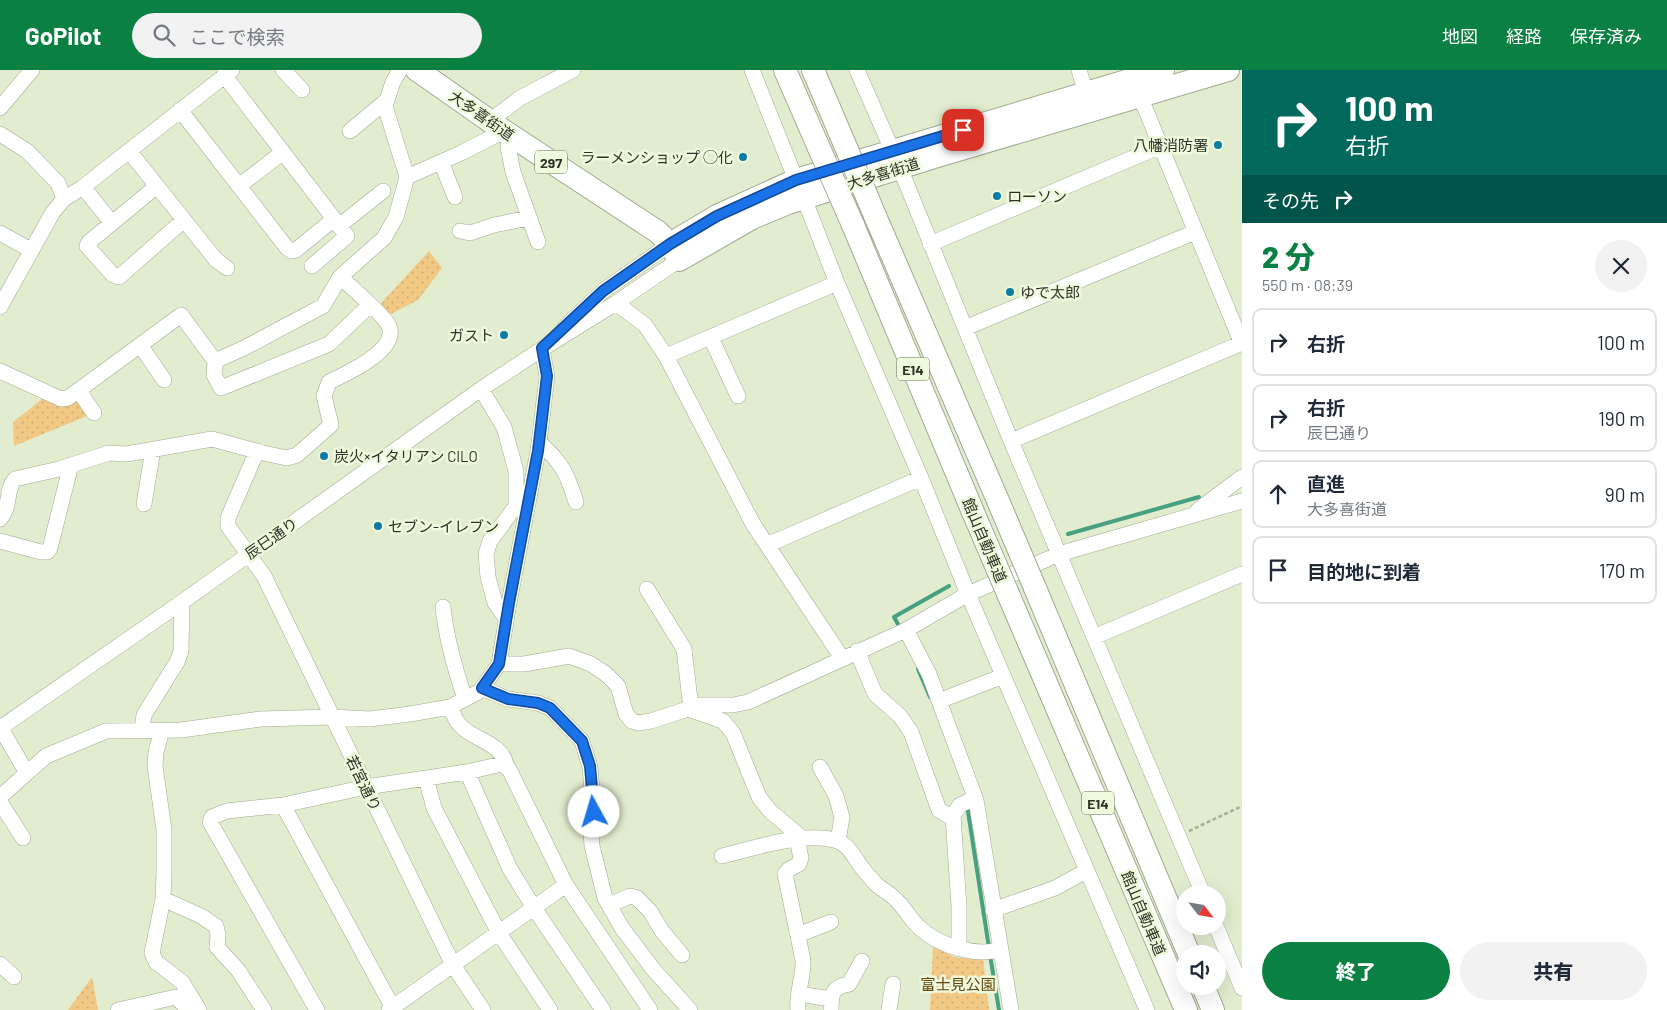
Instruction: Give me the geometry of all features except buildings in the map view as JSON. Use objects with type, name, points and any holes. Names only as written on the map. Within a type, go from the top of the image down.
[{"type":"highway","name":"大多喜街道","points":[[417,70],[502,129],[658,232],[675,252],[717,216],[896,160],[1140,96],[1228,70]]},
{"type":"highway","name":"館山自動車道","points":[[785,70],[853,225],[973,512],[1186,1010]]},
{"type":"highway","name":"館山自動車道","points":[[813,70],[999,503],[1185,945]]},
{"type":"highway","name":"大多喜街道","points":[[896,160],[1086,93],[1163,70]]},
{"type":"highway","points":[[1206,995],[1212,1010]]},
{"type":"street","points":[[0,108],[32,70]]},
{"type":"street","points":[[283,70],[302,90]]},
{"type":"street","points":[[215,361],[244,348],[323,306],[340,277],[384,238],[396,217],[408,177],[385,106],[392,82],[400,70]]},
{"type":"street","points":[[408,177],[442,162],[502,129],[520,98],[573,70]]},
{"type":"street","points":[[752,70],[838,283],[968,594],[1147,1010]]},
{"type":"street","points":[[857,70],[896,160],[1011,441],[1199,885]]},
{"type":"street","points":[[1078,70],[1086,93]]},
{"type":"street","points":[[1,303],[53,212],[64,199],[83,187],[228,73],[283,152],[340,227]]},
{"type":"street","points":[[1011,441],[1242,344],[1140,96]]},
{"type":"street","points":[[350,131],[386,101]]},
{"type":"street","points":[[180,110],[287,248],[292,251],[340,227],[383,191]]},
{"type":"street","points":[[502,129],[513,172],[538,242]]},
{"type":"street","points":[[0,134],[28,150],[58,183],[64,199]]},
{"type":"street","points":[[930,244],[1161,146]]},
{"type":"street","points":[[129,151],[216,260],[227,268]]},
{"type":"street","points":[[239,186],[283,152]]},
{"type":"street","points":[[442,162],[456,197]]},
{"type":"street","points":[[157,186],[112,222],[89,242],[87,246],[113,275],[119,277],[184,220]]},
{"type":"street","points":[[83,187],[112,222]]},
{"type":"street","points":[[460,231],[470,233],[494,225],[529,218]]},
{"type":"street","points":[[312,266],[340,227]]},
{"type":"street","points":[[965,328],[1195,232]]},
{"type":"street","points":[[0,233],[31,250]]},
{"type":"street","name":"辰巳通り","points":[[0,727],[182,602],[481,389],[542,348],[616,303],[675,252]]},
{"type":"street","name":"辰巳通り","points":[[542,348],[603,291],[675,252]]},
{"type":"street","points":[[0,519],[7,511],[11,484],[15,479],[109,453],[127,454],[212,438],[287,458],[297,455],[331,425],[324,396],[329,382],[370,361],[380,351],[390,336],[389,326],[340,277]]},
{"type":"street","points":[[666,356],[838,283]]},
{"type":"street","points":[[616,303],[645,326],[666,356],[753,524],[842,658]]},
{"type":"street","points":[[0,371],[61,399],[68,398],[181,315],[215,361],[214,375],[221,388],[329,344],[370,305]]},
{"type":"street","points":[[711,338],[738,396]]},
{"type":"street","points":[[140,345],[164,380]]},
{"type":"street","points":[[0,797],[46,756],[106,731],[182,730],[260,719],[332,717],[370,719],[450,707],[480,691],[499,664],[539,442],[547,376],[542,348]]},
{"type":"street","points":[[481,389],[504,427],[516,471],[516,506],[490,541],[486,554],[488,578],[495,603],[506,618]]},
{"type":"street","points":[[78,391],[94,413]]},
{"type":"street","points":[[539,442],[554,455],[568,476],[576,502]]},
{"type":"street","points":[[144,504],[153,449]]},
{"type":"street","name":"若宮通り","points":[[256,451],[228,518],[228,526],[250,553],[264,576],[453,965],[483,1010]]},
{"type":"street","points":[[0,541],[47,552],[50,548],[71,465]]},
{"type":"street","points":[[1190,516],[1242,477]]},
{"type":"street","points":[[767,545],[921,478]]},
{"type":"street","points":[[499,664],[524,664],[569,656],[590,664],[606,674],[618,686],[626,714],[632,721],[639,723],[700,705],[733,705],[748,702],[906,630],[968,594],[1059,554],[1242,501]]},
{"type":"street","points":[[1094,637],[1242,574]]},
{"type":"street","points":[[647,589],[684,649],[690,709]]},
{"type":"street","points":[[142,730],[144,715],[178,662],[181,651],[182,602]]},
{"type":"street","points":[[443,607],[453,664],[465,699]]},
{"type":"street","points":[[906,630],[929,674],[975,798],[1011,1010]]},
{"type":"street","points":[[857,651],[876,694],[900,716],[911,732],[939,810],[952,818]]},
{"type":"street","points":[[939,701],[1003,676]]},
{"type":"street","points":[[482,688],[508,699],[538,703],[550,708],[582,741],[590,766],[592,785],[594,812],[590,833],[606,898],[622,928],[653,969],[690,1010]]},
{"type":"street","points":[[450,707],[459,724],[501,751],[506,759],[507,768],[566,885],[650,1010]]},
{"type":"street","points":[[690,709],[723,721],[733,733],[760,797],[770,811],[799,838],[800,864],[788,870],[785,874],[804,972],[797,1010]]},
{"type":"street","points":[[0,727],[27,773]]},
{"type":"street","points":[[162,730],[156,752],[155,766],[164,830],[163,900],[152,953],[156,962],[182,982],[199,1010]]},
{"type":"street","points":[[317,1010],[210,822],[212,817],[227,811],[283,805],[366,787],[467,772],[502,764],[507,768]]},
{"type":"street","points":[[820,767],[836,796],[842,818],[838,841]]},
{"type":"street","points":[[467,772],[510,869],[602,1010]]},
{"type":"street","points":[[426,778],[434,808],[499,933],[550,1010]]},
{"type":"street","points":[[959,948],[959,907],[952,818],[960,806],[975,798]]},
{"type":"street","points":[[0,802],[23,838]]},
{"type":"street","points":[[283,805],[392,1009],[566,885]]},
{"type":"street","points":[[722,856],[799,838],[838,841],[849,848],[856,861],[877,884],[899,902],[922,930],[948,945],[959,948],[989,952],[1000,950]]},
{"type":"street","points":[[993,910],[1054,888],[1086,871]]},
{"type":"street","points":[[609,904],[630,896],[637,898],[650,911],[662,930],[682,954]]},
{"type":"street","points":[[163,900],[202,916],[216,926],[218,935],[217,947],[238,970],[264,1010]]},
{"type":"street","points":[[798,935],[831,922]]},
{"type":"street","points":[[1220,935],[1242,988]]},
{"type":"street","points":[[799,994],[831,1004],[834,991],[838,986],[849,984],[862,961]]},
{"type":"street","points":[[0,964],[14,976]]},
{"type":"street","points":[[889,1010],[893,984]]},
{"type":"street","points":[[118,1010],[176,997],[187,1010]]},
{"type":"path","points":[[1178,835],[1242,806]]},
{"type":"green space","points":[[429,251],[442,268],[418,300],[383,318],[375,310]]},
{"type":"green space","points":[[79,391],[94,413],[14,446],[13,422],[50,393]]},
{"type":"green space","name":"富士見公園","points":[[933,947],[957,958],[983,959],[989,1010],[930,1010]]},
{"type":"green space","points":[[92,977],[98,1010],[68,1010]]},
{"type":"waterway","points":[[1068,534],[1199,497]]},
{"type":"waterway","points":[[900,628],[894,617],[949,586]]},
{"type":"waterway","points":[[918,669],[930,697]]},
{"type":"waterway","points":[[967,805],[989,948]]},
{"type":"waterway","points":[[990,955],[999,1010]]},
{"type":"place","name":"八幡消防署","points":[[1218,145]]},
{"type":"place","name":"ラーメンショップ ◯化","points":[[743,157]]},
{"type":"place","name":"ローソン","points":[[997,196]]},
{"type":"place","name":"ゆで太郎","points":[[1010,292]]},
{"type":"place","name":"ガスト","points":[[504,335]]},
{"type":"place","name":"炭火×イタリアン CILO","points":[[324,456]]},
{"type":"place","name":"セブン-イレブン","points":[[378,526]]},
{"type":"route","points":[[594,812],[590,766],[582,741],[550,708],[538,703],[508,699],[482,688],[499,664],[538,451],[547,376],[542,348],[603,291],[670,244],[717,216],[796,180],[963,130]]}]
